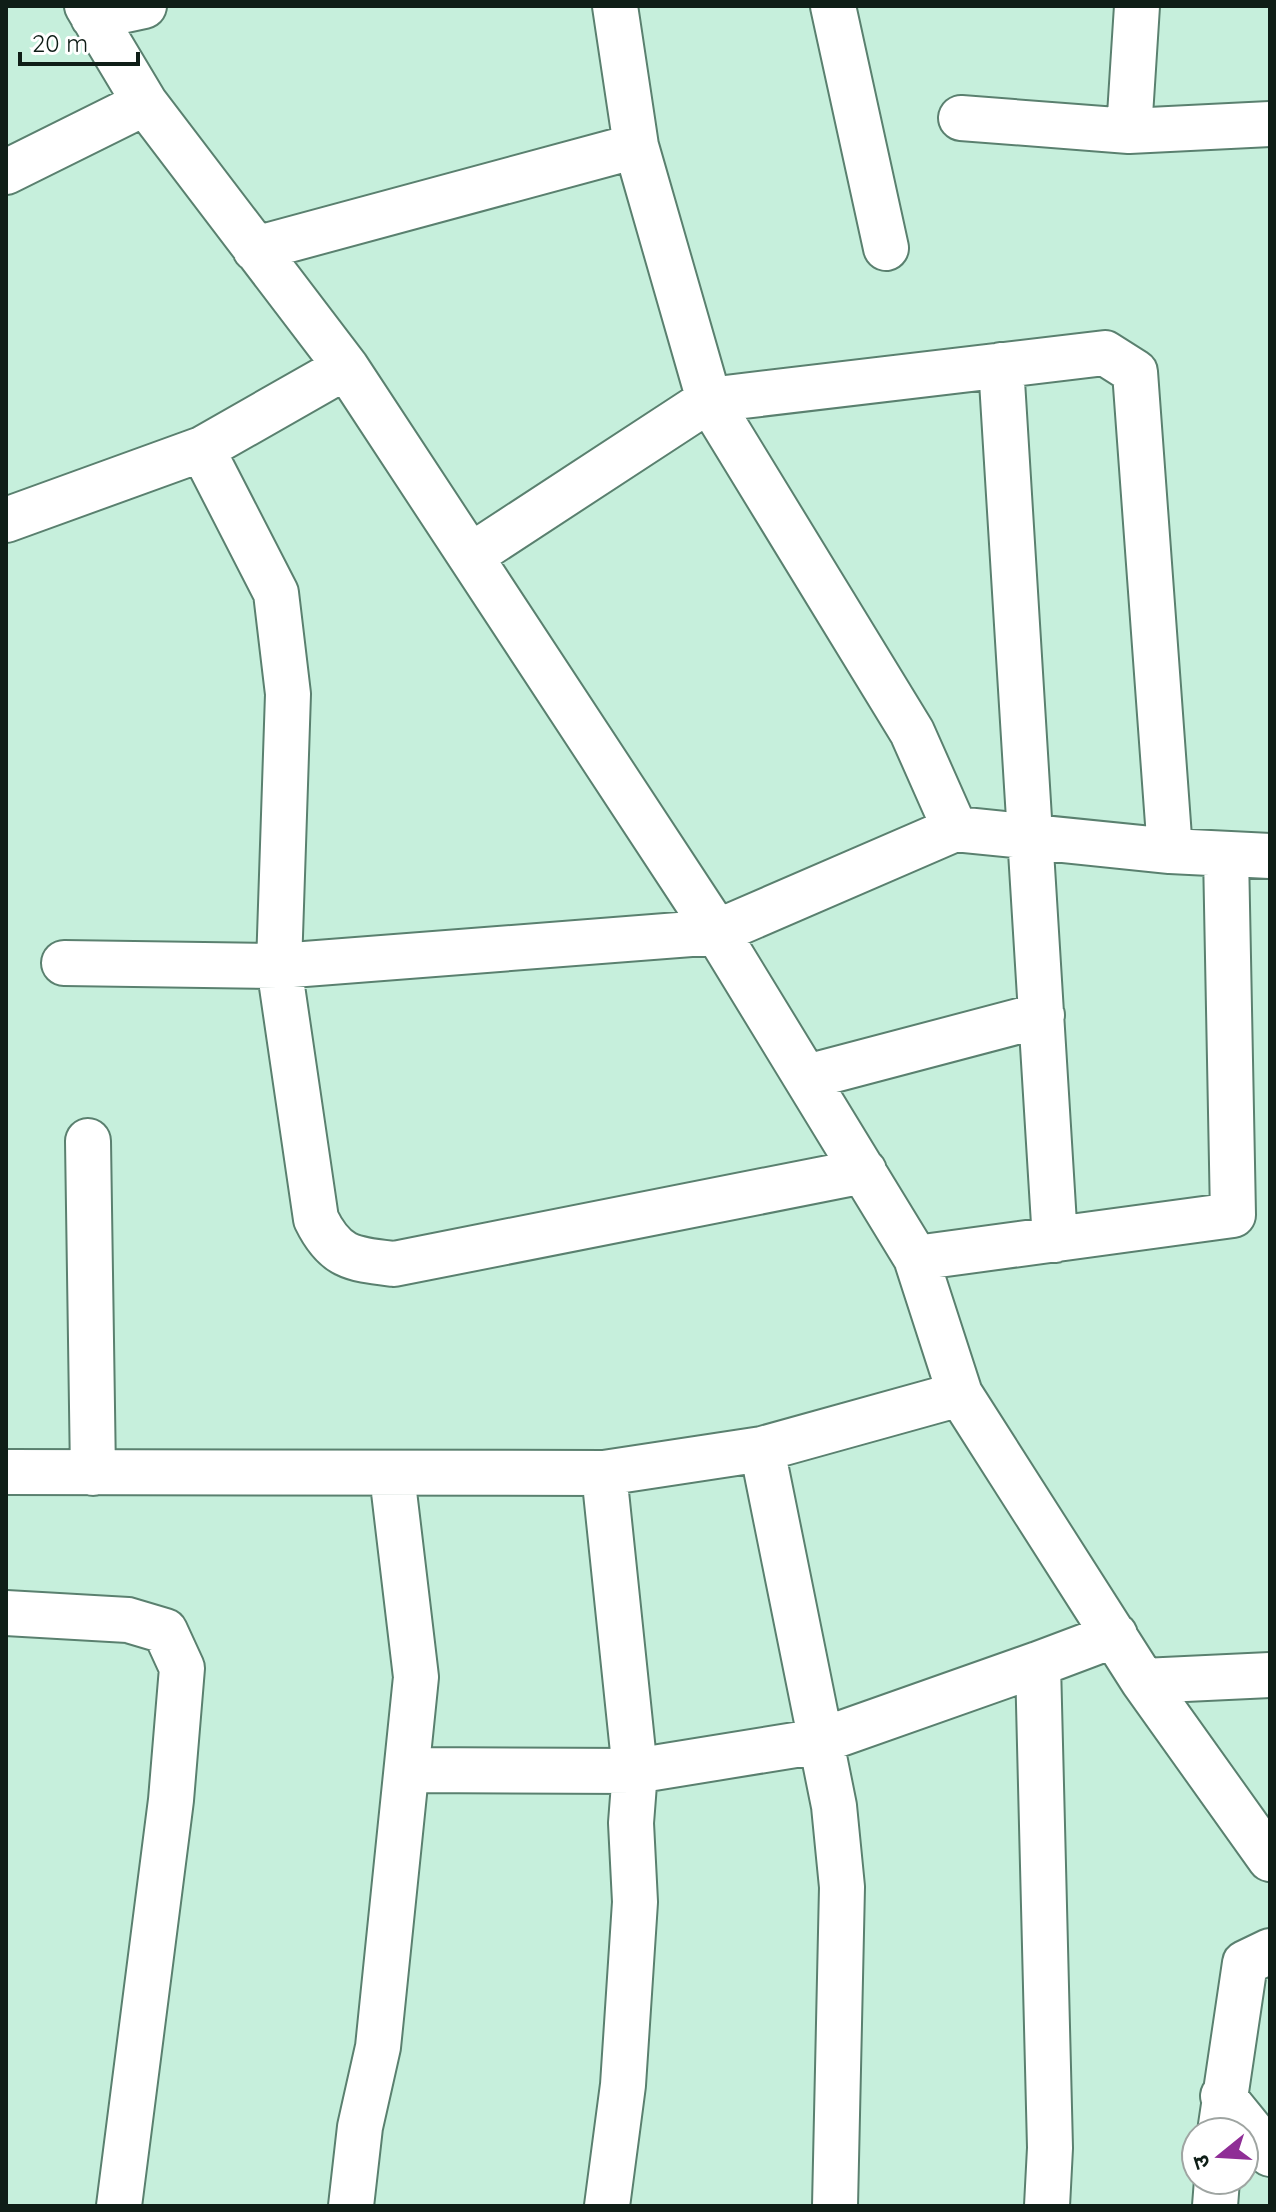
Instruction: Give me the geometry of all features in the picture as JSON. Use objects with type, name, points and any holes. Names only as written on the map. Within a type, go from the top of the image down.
[{"type":"street","points":[[144,6],[90,11],[145,103],[346,367],[717,932],[916,1258],[960,1394],[1143,1681],[1270,1859]]},
{"type":"street","points":[[615,6],[636,146],[709,400],[912,732],[955,829]]},
{"type":"street","points":[[833,6],[886,248]]},
{"type":"street","points":[[1129,131],[1137,6]]},
{"type":"street","points":[[6,172],[145,103]]},
{"type":"street","points":[[961,118],[1129,131],[1270,124]]},
{"type":"street","points":[[255,249],[636,146]]},
{"type":"street","points":[[472,555],[709,400],[1105,353],[1135,372],[1170,851]]},
{"type":"street","points":[[1001,365],[1055,1240]]},
{"type":"street","points":[[6,520],[202,449],[346,367]]},
{"type":"street","points":[[202,449],[276,593],[288,694],[279,966],[316,1219],[329,1246],[357,1259],[394,1264],[864,1171]]},
{"type":"street","points":[[64,963],[279,966],[717,932],[955,829],[1170,851],[1270,856]]},
{"type":"street","points":[[916,1258],[1233,1215],[1226,854]]},
{"type":"street","points":[[807,1077],[1042,1015]]},
{"type":"street","points":[[88,1141],[93,1473]]},
{"type":"street","points":[[6,1472],[604,1473],[762,1449],[960,1394]]},
{"type":"street","points":[[762,1449],[834,1806],[842,1887],[835,2206]]},
{"type":"street","points":[[604,1473],[635,1771],[631,1823],[635,1902],[623,2085],[607,2206]]},
{"type":"street","points":[[351,2206],[360,2127],[378,2047],[416,1677],[392,1475]]},
{"type":"street","points":[[6,1613],[128,1620],[165,1631],[182,1668],[171,1800],[119,2206]]},
{"type":"street","points":[[408,1770],[635,1771],[820,1741],[1115,1635]]},
{"type":"street","points":[[1038,1664],[1050,2148],[1047,2206]]},
{"type":"street","points":[[1143,1681],[1270,1675]]},
{"type":"street","points":[[1270,1951],[1245,1963],[1222,2114],[1270,2154]]}]
